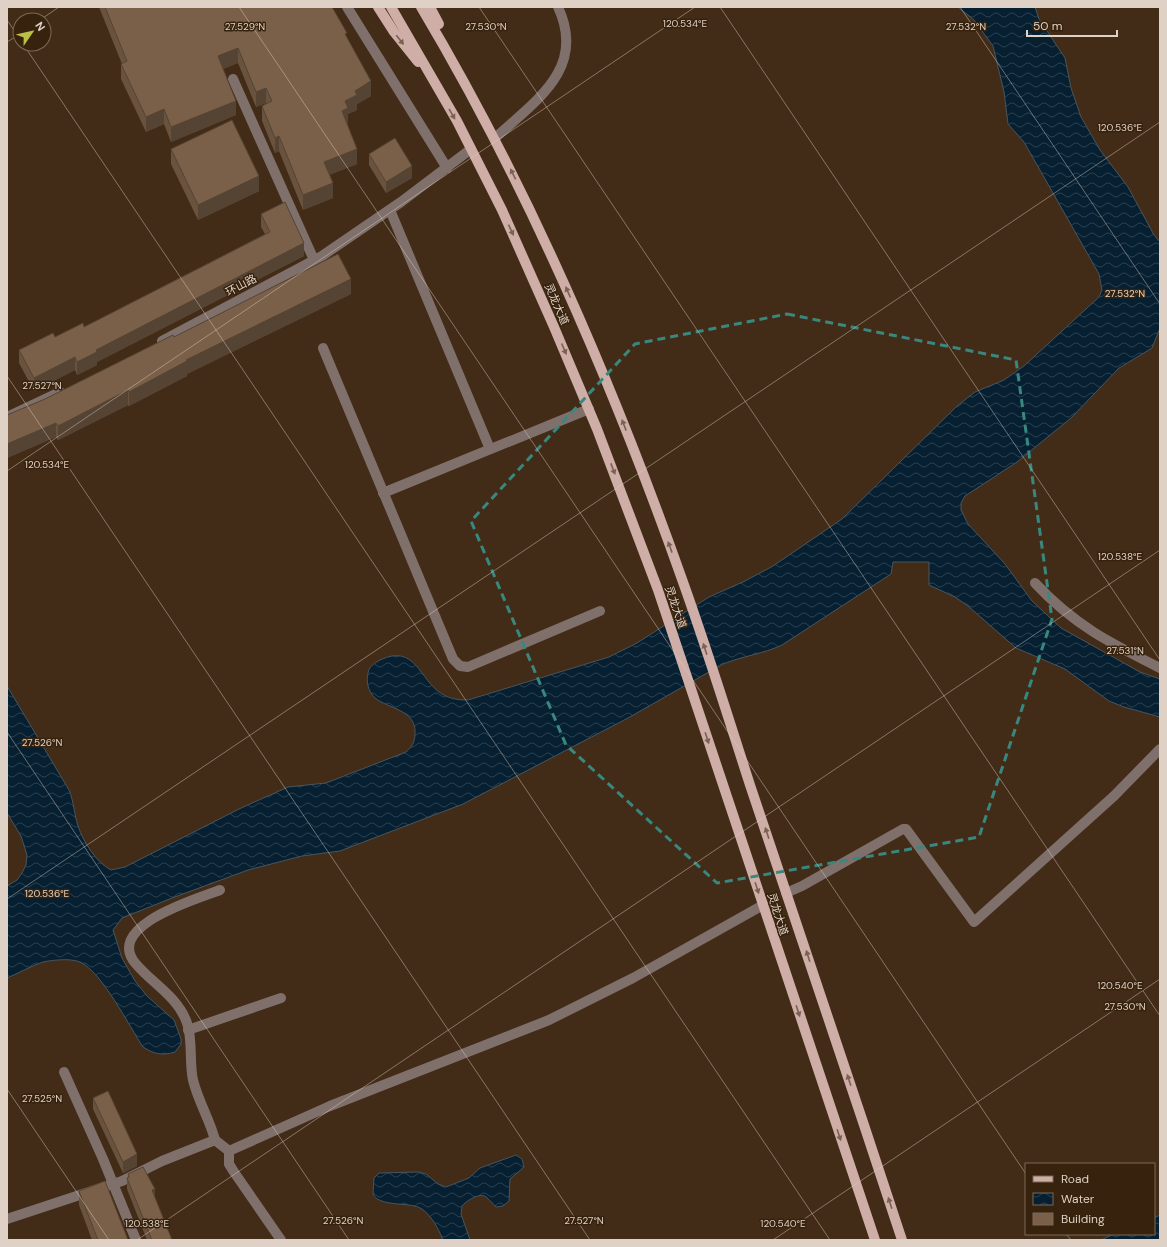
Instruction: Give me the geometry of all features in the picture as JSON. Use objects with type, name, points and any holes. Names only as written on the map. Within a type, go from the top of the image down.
[{"type":"main road","points":[[378,7],[394,32],[439,90]]},
{"type":"main road","name":"灵龙大道","points":[[391,7],[471,149],[515,238],[589,409],[661,599],[874,1240]]},
{"type":"main road","name":"灵龙大道","points":[[421,7],[495,138],[539,227],[622,420],[683,583],[902,1240]]},
{"type":"main road","points":[[430,7],[474,100]]},
{"type":"street","points":[[347,7],[447,168]]},
{"type":"street","points":[[495,138],[544,93],[559,73],[565,57],[566,46],[565,26],[558,7]]},
{"type":"street","points":[[233,79],[314,260]]},
{"type":"street","name":"环山路","points":[[152,346],[314,260],[390,210],[471,149]]},
{"type":"street","points":[[390,210],[490,450]]},
{"type":"street","points":[[323,348],[453,660],[460,666],[468,667],[600,611]]},
{"type":"street","points":[[7,416],[68,388]]},
{"type":"street","points":[[383,493],[589,409]]},
{"type":"street","points":[[1036,583],[1063,611],[1093,634],[1160,668]]},
{"type":"street","points":[[786,892],[802,886],[903,829],[906,830],[974,922],[1114,796],[1160,749]]},
{"type":"street","points":[[220,890],[156,916],[133,935],[129,946],[130,954],[136,964],[166,992],[180,1010],[188,1024],[193,1080],[215,1140],[229,1151]]},
{"type":"street","points":[[229,1151],[330,1106],[522,1031],[570,1010],[633,978],[762,905]]},
{"type":"street","points":[[188,1030],[281,998]]},
{"type":"street","points":[[64,1072],[114,1184],[136,1240]]},
{"type":"street","points":[[7,1219],[114,1184],[162,1161],[215,1140]]},
{"type":"street","points":[[229,1151],[229,1164],[281,1240]]},
{"type":"highlighted area","points":[[787,314],[1016,360],[1052,619],[979,837],[717,883],[566,745],[471,521],[635,344]]},
{"type":"water","points":[[958,7],[1035,7],[1039,19],[1065,58],[1071,88],[1081,117],[1100,150],[1128,187],[1154,235],[1160,242],[1160,328],[1152,348],[1119,368],[1071,418],[1017,462],[965,496],[961,503],[961,510],[968,524],[1005,564],[1032,601],[1061,628],[1140,672],[1160,679],[1160,717],[1124,707],[1109,701],[1065,669],[1016,648],[968,606],[955,597],[929,585],[929,562],[893,562],[891,574],[782,645],[768,651],[723,664],[628,718],[463,804],[340,851],[302,856],[248,870],[122,918],[113,930],[122,958],[135,981],[147,996],[174,1020],[181,1039],[181,1044],[175,1052],[158,1054],[143,1047],[106,988],[88,968],[80,962],[56,960],[43,962],[7,978],[7,886],[17,880],[22,873],[26,865],[27,855],[21,836],[7,813],[7,686],[69,790],[78,826],[87,845],[100,862],[111,870],[125,867],[239,809],[288,787],[326,783],[406,752],[414,742],[415,734],[412,720],[401,711],[375,698],[368,686],[367,676],[370,668],[380,660],[392,656],[402,656],[416,665],[434,688],[442,694],[455,699],[468,700],[609,657],[637,643],[709,597],[745,581],[773,566],[842,519],[957,406],[975,392],[1004,380],[1024,366],[1099,297],[1102,290],[1099,274],[1024,142],[1008,124],[1004,92],[993,46],[974,20]]},
{"type":"water","points":[[516,1155],[522,1159],[524,1167],[510,1179],[509,1201],[503,1206],[496,1207],[486,1197],[477,1196],[462,1206],[461,1214],[470,1240],[443,1240],[432,1219],[422,1209],[410,1205],[388,1203],[377,1198],[373,1194],[374,1178],[379,1173],[419,1172],[426,1174],[438,1184],[446,1187],[469,1178],[480,1168]]},
{"type":"water","points":[[1160,1215],[1160,1240],[1101,1240],[1112,1235],[1155,1235],[1155,1218]]},
{"type":"building","points":[[105,7],[332,7],[371,81],[355,91],[357,95],[345,101],[348,108],[342,111],[357,149],[324,162],[333,183],[303,195],[279,136],[275,138],[262,106],[272,101],[266,88],[256,92],[238,48],[218,56],[236,101],[171,127],[164,109],[146,117],[121,64],[127,61]]},
{"type":"building","points":[[232,120],[259,176],[198,205],[171,149]]},
{"type":"building","points":[[395,138],[412,166],[386,182],[369,154]]},
{"type":"building","points":[[285,202],[304,243],[96,350],[97,352],[77,362],[75,357],[34,378],[19,350],[53,333],[55,337],[83,323],[84,327],[270,232],[261,214]]},
{"type":"building","points":[[338,254],[351,279],[186,360],[187,361],[129,392],[128,390],[58,426],[56,423],[7,444],[7,415],[45,399],[173,335],[174,337]]},
{"type":"building","points":[[108,1091],[137,1154],[123,1162],[93,1098]]},
{"type":"building","points":[[143,1167],[155,1189],[152,1190],[172,1240],[152,1240],[127,1178],[129,1177],[128,1174]]},
{"type":"building","points":[[105,1181],[128,1240],[98,1240],[79,1191]]}]
